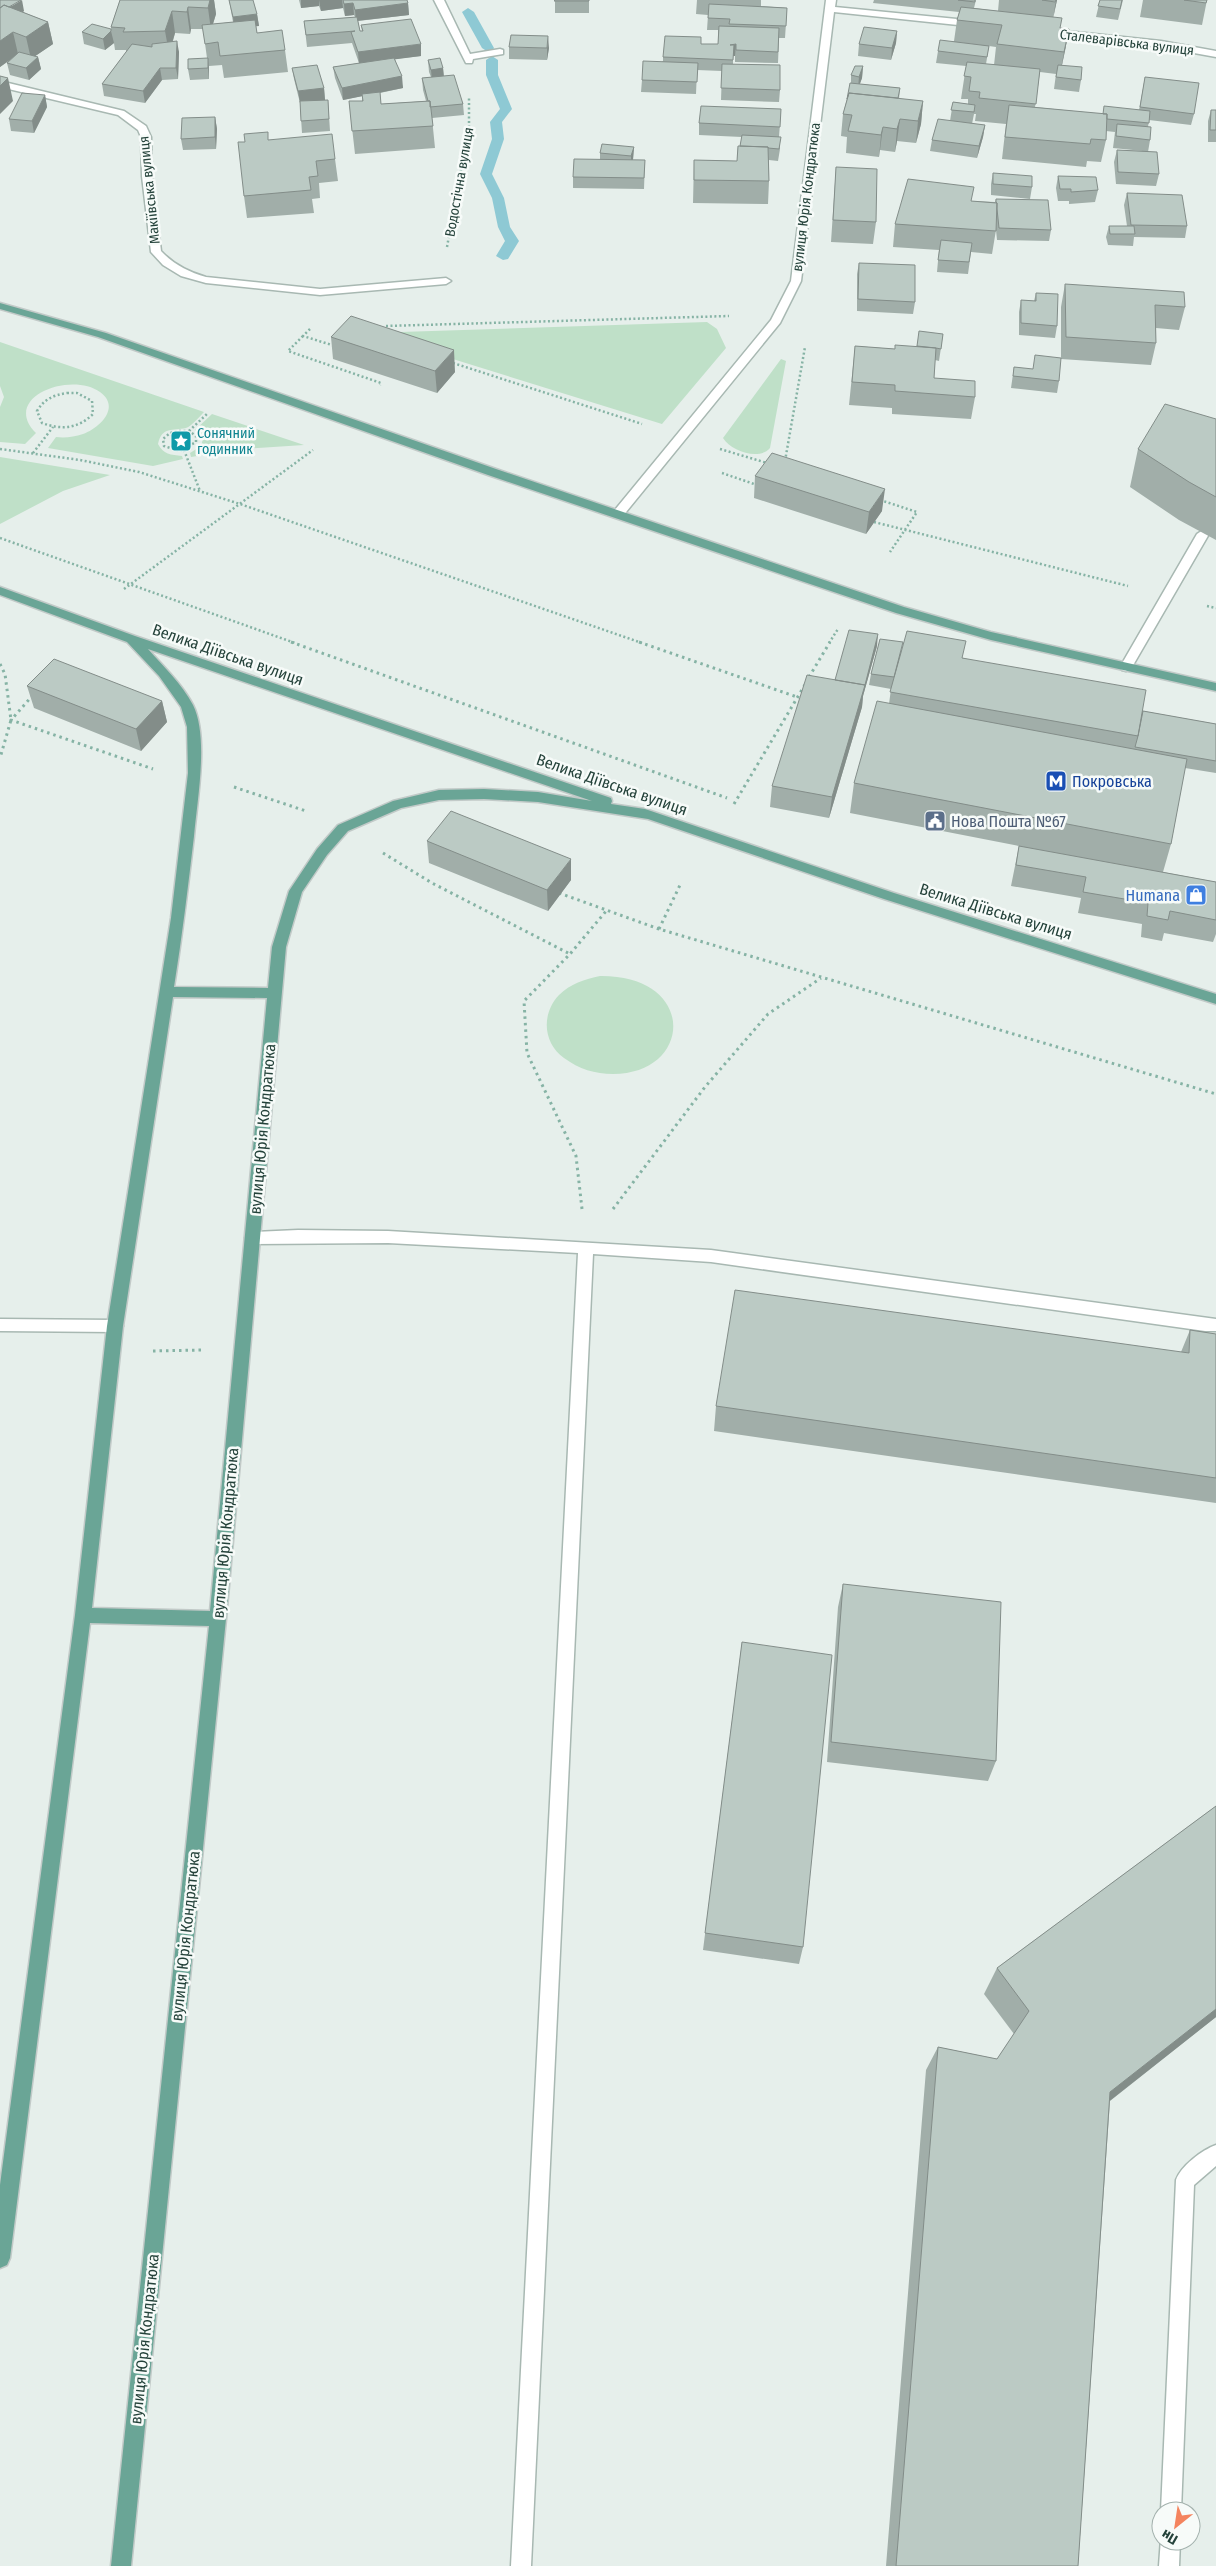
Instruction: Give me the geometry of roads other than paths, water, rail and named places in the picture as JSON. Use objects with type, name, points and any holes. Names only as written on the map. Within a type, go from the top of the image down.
[{"type":"main road","points":[[0,306],[102,335],[618,514],[909,612],[991,636],[1216,687]]},
{"type":"main road","name":"Велика Діївська вулиця","points":[[0,591],[131,639],[890,896],[1216,999]]},
{"type":"main road","points":[[0,2258],[83,1615],[115,1326],[178,918],[194,773],[193,727],[187,706],[163,673],[131,639]]},
{"type":"main road","name":"вулиця Юрія Кондратюка","points":[[121,2566],[218,1619],[279,947],[296,891],[322,852],[343,828],[398,804],[439,795],[484,794],[538,797],[649,815]]},
{"type":"main road","points":[[167,992],[274,993]]},
{"type":"main road","points":[[83,1615],[218,1619]]},
{"type":"street","points":[[439,0],[468,59],[500,52]]},
{"type":"street","points":[[830,4],[985,25]]},
{"type":"street","name":"вулиця Юрія Кондратюка","points":[[618,514],[776,321],[796,280],[830,4]]},
{"type":"street","name":"Сталеварівська вулиця","points":[[1034,30],[1161,44],[1216,54]]},
{"type":"street","name":"Макіївська вулиця","points":[[0,84],[121,113],[142,128],[146,137],[147,176],[156,252],[175,270],[206,280],[320,292],[446,281]]},
{"type":"street","points":[[1126,667],[1203,534]]},
{"type":"street","points":[[252,1238],[292,1236],[388,1237],[586,1246],[711,1256],[1216,1325]]},
{"type":"street","points":[[521,2566],[586,1246]]},
{"type":"street","points":[[0,1325],[115,1326]]},
{"type":"street","points":[[1172,2501],[1185,2180],[1216,2154]]},
{"type":"street","points":[[1169,2566],[1170,2551]]},
{"type":"waterway","points":[[468,12],[488,48]]},
{"type":"waterway","points":[[492,60],[492,75],[506,109],[496,122],[498,139],[486,174],[498,198],[504,227],[512,241],[503,256]]},
{"type":"place","name":"Сонячний годинник","points":[[181,441]]},
{"type":"place","name":"Покровська","points":[[1056,781]]},
{"type":"place","name":"Нова Пошта №67","points":[[935,821]]},
{"type":"place","name":"Humana","points":[[1196,895]]}]
